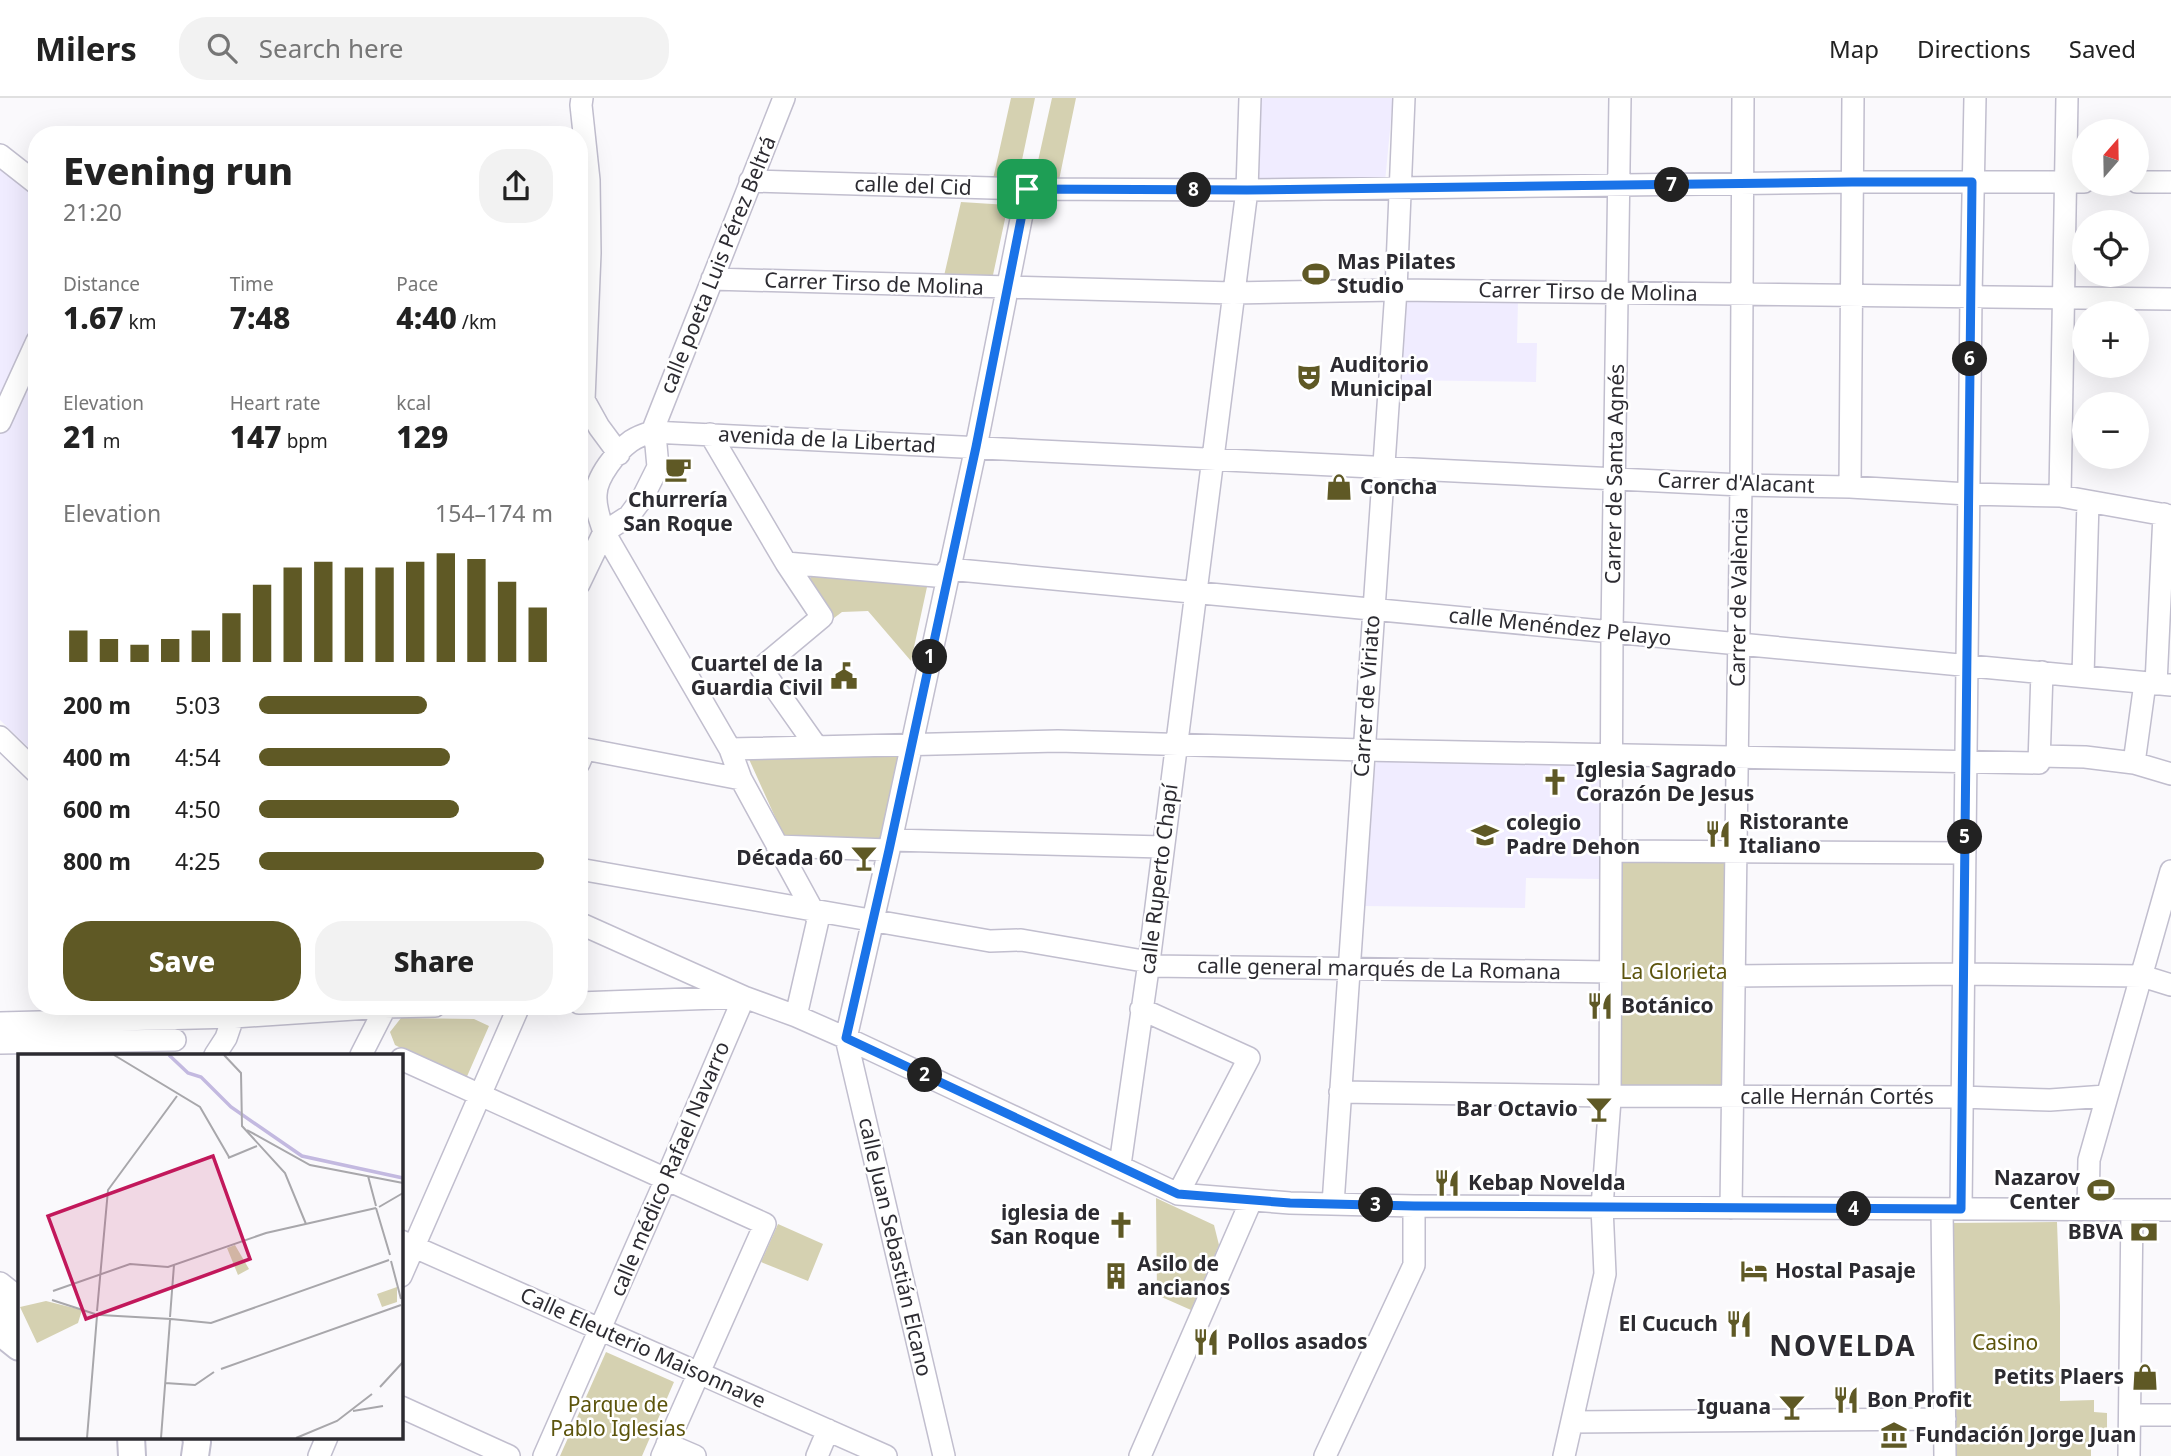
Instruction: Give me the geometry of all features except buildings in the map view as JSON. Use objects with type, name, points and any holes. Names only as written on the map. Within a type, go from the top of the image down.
[{"type":"main road","points":[[0,1309],[18,1323]]},
{"type":"main road","points":[[0,1332],[18,1346]]},
{"type":"street","points":[[582,98],[583,126]]},
{"type":"street","name":"calle poeta Luis Pérez Beltrá","points":[[652,432],[784,98]]},
{"type":"street","name":"calle Ruperto Chapí","points":[[1120,1165],[1247,190],[1250,98]]},
{"type":"street","name":"Carrer de Viriato","points":[[1333,1204],[1395,290],[1404,98]]},
{"type":"street","name":"Carrer de Santa Agnés","points":[[1612,851],[1612,632],[1620,98]]},
{"type":"street","name":"Carrer de València","points":[[1731,1208],[1741,485],[1743,98]]},
{"type":"street","points":[[1850,487],[1853,98]]},
{"type":"street","points":[[1945,1456],[1951,1209],[1961,1097],[1964,974],[1975,98]]},
{"type":"street","points":[[2067,98],[2072,150]]},
{"type":"street","points":[[0,155],[28,177]]},
{"type":"street","points":[[588,171],[588,302]]},
{"type":"street","name":"calle del Cid","points":[[750,181],[1027,189],[1247,190],[1852,182],[2072,182]]},
{"type":"street","points":[[2149,182],[2171,182]]},
{"type":"street","points":[[846,1038],[976,447],[1027,189]]},
{"type":"street","points":[[2060,496],[2063,299],[2074,196]]},
{"type":"street","name":"Carrer Tirso de Molina","points":[[712,279],[1233,293],[1395,290],[2171,299]]},
{"type":"street","points":[[0,422],[28,361]]},
{"type":"street","points":[[588,407],[619,454]]},
{"type":"street","points":[[588,495],[632,440],[652,432],[658,467],[643,498],[629,516],[604,532],[588,565]]},
{"type":"street","name":"avenida de la Libertad","points":[[652,432],[1383,468]]},
{"type":"street","points":[[710,434],[786,563],[822,617],[761,668],[816,746]]},
{"type":"street","name":"Carrer d'Alacant","points":[[1383,468],[1741,485],[2060,496],[2167,515]]},
{"type":"street","points":[[588,498],[604,532],[730,749],[741,779],[818,920],[796,1016]]},
{"type":"street","points":[[2083,676],[2088,502]]},
{"type":"street","points":[[2134,763],[2157,684],[2167,515]]},
{"type":"street","name":"calle Menéndez Pelayo","points":[[786,563],[1195,592],[2157,684]]},
{"type":"street","points":[[2039,760],[2042,672]]},
{"type":"street","points":[[0,737],[28,764]]},
{"type":"street","points":[[730,749],[1058,741],[1737,758],[1966,761],[2085,757],[2134,763],[2171,775]]},
{"type":"street","points":[[588,750],[741,779]]},
{"type":"street","points":[[776,846],[1163,847]]},
{"type":"street","points":[[1564,1456],[1605,1274],[1601,1207],[1610,1096],[1612,851],[1965,853]]},
{"type":"street","name":"calle general marqués de La Romana","points":[[588,871],[990,942],[1021,940],[1148,964],[1611,972]]},
{"type":"street","points":[[2088,1210],[2089,1160],[2171,871]]},
{"type":"street","points":[[588,927],[744,997],[846,1038],[1178,1194],[1251,1201],[1414,1206],[2171,1210]]},
{"type":"street","points":[[1734,976],[2142,976],[2171,985]]},
{"type":"street","points":[[588,1003],[744,997]]},
{"type":"street","name":"calle médico Rafael Navarro","points":[[544,1456],[744,997]]},
{"type":"street","points":[[1142,1009],[1250,1058],[1178,1194]]},
{"type":"street","points":[[0,1023],[206,1015]]},
{"type":"street","points":[[216,1054],[226,1038],[235,1015]]},
{"type":"street","points":[[381,1015],[364,1049],[388,1054]]},
{"type":"street","points":[[402,1271],[407,1244],[481,1095],[515,1015]]},
{"type":"street","points":[[0,1042],[179,1048],[175,1018]]},
{"type":"street","name":"calle Juan Sebastián Elcano","points":[[846,1038],[944,1456]]},
{"type":"street","points":[[402,1059],[765,1224],[665,1450],[695,1456]]},
{"type":"street","name":"calle Hernán Cortés","points":[[1340,1092],[2050,1100],[2106,1096]]},
{"type":"street","points":[[1140,1456],[1251,1201]]},
{"type":"street","points":[[1325,1456],[1414,1265],[1414,1206]]},
{"type":"street","points":[[2129,1456],[2132,1210]]},
{"type":"street","name":"Calle Eleuterio Maisonnave","points":[[407,1244],[886,1456]]},
{"type":"street","points":[[0,1283],[18,1297]]},
{"type":"street","points":[[402,1407],[509,1456]]},
{"type":"street","points":[[2130,1415],[2171,1415]]},
{"type":"street","points":[[1572,1422],[1945,1419]]},
{"type":"street","points":[[817,1456],[828,1430]]},
{"type":"street","points":[[318,1456],[327,1438]]},
{"type":"shaded area","points":[[1254,98],[1393,98],[1385,182],[1252,184]]},
{"type":"shaded area","points":[[0,165],[28,188],[28,747],[0,720]]},
{"type":"shaded area","points":[[1411,300],[1518,301],[1517,343],[1537,343],[1536,382],[1399,380],[1404,305]]},
{"type":"shaded area","name":"colegio Padre Dehon","points":[[1379,761],[1596,765],[1603,771],[1601,879],[1526,878],[1525,908],[1363,906],[1374,765]]},
{"type":"green space","points":[[1011,98],[1035,98],[1018,179],[993,179]]},
{"type":"green space","points":[[1052,98],[1076,98],[1059,180],[1034,179]]},
{"type":"green space","points":[[961,202],[1008,205],[993,275],[944,276]]},
{"type":"green space","points":[[812,573],[927,587],[911,661],[868,611],[842,612],[830,621],[808,585]]},
{"type":"green space","points":[[900,756],[882,845],[785,839],[748,757]]},
{"type":"green space","name":"La Glorieta","points":[[1620,856],[1730,856],[1727,1088],[1617,1090]]},
{"type":"green space","points":[[401,1018],[474,1019],[489,1026],[465,1081],[395,1045],[390,1032]]},
{"type":"green space","points":[[1156,1198],[1214,1225],[1219,1245],[1191,1310],[1157,1295]]},
{"type":"green space","name":"Casino","points":[[2057,1222],[2060,1401],[2094,1400],[2094,1412],[2107,1413],[2107,1431],[2091,1431],[2091,1456],[1951,1456],[1949,1223]]},
{"type":"green space","points":[[778,1224],[823,1244],[808,1281],[761,1262]]},
{"type":"green space","name":"Parque de Pablo Iglesias","points":[[606,1352],[674,1382],[642,1456],[560,1456]]},
{"type":"place","name":"Mas Pilates Studio","points":[[1316,274]]},
{"type":"place","name":"Auditorio Municipal","points":[[1309,377]]},
{"type":"place","name":"Churrería San Roque","points":[[678,469]]},
{"type":"place","name":"Concha","points":[[1339,487]]},
{"type":"place","name":"Cuartel de la Guardia Civil","points":[[844,676]]},
{"type":"place","name":"Iglesia Sagrado Corazón De Jesus","points":[[1555,782]]},
{"type":"place","name":"Ristorante Italiano","points":[[1718,834]]},
{"type":"place","name":"colegio Padre Dehon","points":[[1485,835]]},
{"type":"place","name":"Década 60","points":[[864,858]]},
{"type":"place","name":"Botánico","points":[[1600,1006]]},
{"type":"place","name":"Bar Octavio","points":[[1599,1109]]},
{"type":"place","name":"Kebap Novelda","points":[[1447,1183]]},
{"type":"place","name":"Nazarov Center","points":[[2101,1190]]},
{"type":"place","name":"iglesia de San Roque","points":[[1121,1225]]},
{"type":"place","name":"BBVA","points":[[2144,1232]]},
{"type":"place","name":"Hostal Pasaje","points":[[1754,1271]]},
{"type":"place","name":"Asilo de ancianos","points":[[1116,1276]]},
{"type":"place","name":"El Cucuch","points":[[1739,1324]]},
{"type":"place","name":"Pollos asados","points":[[1206,1342]]},
{"type":"place","name":"Petits Plaers","points":[[2145,1377]]},
{"type":"place","name":"Bon Profit","points":[[1846,1400]]},
{"type":"place","name":"Iguana","points":[[1792,1407]]},
{"type":"place","name":"Fundación Jorge Juan","points":[[1894,1435]]},
{"type":"district","name":"NOVELDA","points":[[1843,1346]]},
{"type":"route","points":[[1972,182],[1961,1209],[1414,1206],[1290,1203],[1178,1194],[846,1038],[976,447],[1027,189],[1247,190],[1972,182]]}]
